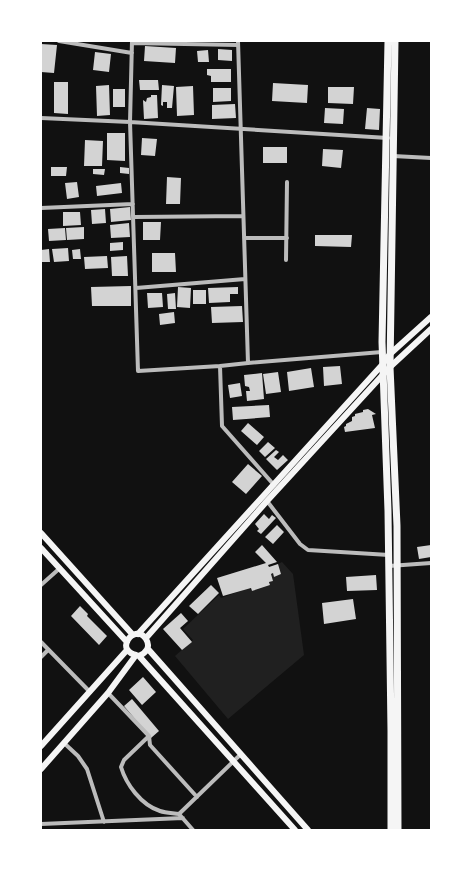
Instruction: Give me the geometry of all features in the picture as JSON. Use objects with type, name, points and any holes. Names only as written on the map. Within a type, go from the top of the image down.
[{"type":"main road","points":[[388,41],[389,138],[393,156],[390,367],[397,566],[398,830]]},
{"type":"main road","points":[[391,830],[389,555],[382,352],[389,138],[395,41]]},
{"type":"main road","points":[[41,746],[127,650],[128,638],[135,634],[274,485],[382,365],[390,354],[431,317]]},
{"type":"main road","points":[[146,638],[267,501],[382,375],[431,329]]},
{"type":"main road","points":[[41,533],[135,634],[146,638],[148,649],[308,830]]},
{"type":"main road","points":[[41,548],[127,642]]},
{"type":"main road","points":[[41,769],[108,693],[137,656],[144,653],[148,649]]},
{"type":"main road","points":[[127,650],[132,655],[137,656],[234,761],[295,830]]},
{"type":"street","points":[[59,41],[132,53]]},
{"type":"street","points":[[248,363],[238,43],[132,42],[130,122],[138,371],[220,366],[382,352]]},
{"type":"street","points":[[41,118],[241,128],[389,138]]},
{"type":"street","points":[[393,156],[431,158]]},
{"type":"street","points":[[286,260],[287,182]]},
{"type":"street","points":[[41,208],[133,204]]},
{"type":"street","points":[[134,217],[243,216]]},
{"type":"street","points":[[244,238],[287,238]]},
{"type":"street","points":[[136,288],[245,279]]},
{"type":"street","points":[[220,366],[222,426],[274,485]]},
{"type":"street","points":[[267,501],[300,544],[308,550],[389,555]]},
{"type":"street","points":[[389,566],[431,563]]},
{"type":"street","points":[[41,585],[60,568]]},
{"type":"street","points":[[41,642],[90,692]]},
{"type":"street","points":[[41,657],[48,650]]},
{"type":"street","points":[[108,693],[148,736],[150,744],[197,797]]},
{"type":"street","points":[[148,736],[124,760],[121,767],[124,777],[131,788],[148,806],[160,811],[179,814],[193,830]]},
{"type":"street","points":[[64,743],[78,756],[87,769],[104,822]]},
{"type":"street","points":[[179,814],[241,754]]},
{"type":"street","points":[[41,824],[183,818]]},
{"type":"shaded area","points":[[282,562],[293,574],[304,655],[228,719],[175,656],[193,640],[183,629],[219,595],[221,598],[249,588],[252,591],[270,585],[270,582],[273,581],[271,574],[273,573],[274,577],[281,574],[278,564]]},
{"type":"building","points":[[41,44],[57,45],[54,73],[41,72]]},
{"type":"building","points":[[145,46],[176,48],[175,63],[144,61]]},
{"type":"building","points":[[218,49],[232,50],[232,61],[218,60]]},
{"type":"building","points":[[208,50],[209,62],[198,62],[197,51]]},
{"type":"building","points":[[95,52],[111,54],[109,72],[93,70]]},
{"type":"building","points":[[207,69],[231,69],[231,82],[211,82],[211,76],[207,75]]},
{"type":"building","points":[[139,80],[158,80],[159,90],[140,90]]},
{"type":"building","points":[[54,82],[68,82],[68,114],[54,113]]},
{"type":"building","points":[[273,83],[308,85],[307,103],[272,101]]},
{"type":"building","points":[[109,85],[110,115],[97,116],[96,86]]},
{"type":"building","points":[[162,85],[174,86],[172,108],[167,108],[167,102],[163,102],[163,106],[161,105]]},
{"type":"building","points":[[193,86],[194,115],[177,116],[176,87]]},
{"type":"building","points":[[328,87],[354,87],[353,104],[328,103]]},
{"type":"building","points":[[213,88],[231,88],[231,101],[213,102]]},
{"type":"building","points":[[113,89],[125,89],[125,107],[113,107]]},
{"type":"building","points":[[151,95],[157,95],[158,118],[144,119],[143,100],[146,102],[147,98],[151,97]]},
{"type":"building","points":[[235,104],[236,118],[212,119],[212,105]]},
{"type":"building","points":[[325,108],[344,109],[343,124],[324,123]]},
{"type":"building","points":[[367,108],[380,109],[379,130],[365,129]]},
{"type":"building","points":[[107,133],[125,133],[125,161],[107,160]]},
{"type":"building","points":[[142,138],[157,139],[155,156],[141,155]]},
{"type":"building","points":[[85,140],[103,141],[102,166],[84,166]]},
{"type":"building","points":[[263,147],[287,147],[287,163],[263,163]]},
{"type":"building","points":[[323,149],[343,150],[341,168],[322,166]]},
{"type":"building","points":[[51,167],[67,167],[66,176],[51,176]]},
{"type":"building","points":[[120,167],[129,168],[129,174],[120,173]]},
{"type":"building","points":[[93,169],[105,169],[104,175],[93,174]]},
{"type":"building","points":[[167,177],[181,178],[180,204],[166,204]]},
{"type":"building","points":[[77,182],[79,197],[67,199],[65,183]]},
{"type":"building","points":[[121,183],[122,193],[97,196],[96,186]]},
{"type":"building","points":[[130,207],[131,220],[111,222],[110,209]]},
{"type":"building","points":[[105,209],[106,223],[92,224],[91,210]]},
{"type":"building","points":[[63,212],[80,212],[81,225],[63,226]]},
{"type":"building","points":[[143,222],[161,222],[160,240],[143,240]]},
{"type":"building","points":[[129,223],[130,237],[111,238],[110,225]]},
{"type":"building","points":[[84,227],[84,239],[67,240],[66,228]]},
{"type":"building","points":[[65,228],[66,240],[49,241],[48,229]]},
{"type":"building","points":[[315,235],[352,235],[351,247],[315,246]]},
{"type":"building","points":[[123,242],[123,250],[110,251],[110,243]]},
{"type":"building","points":[[68,248],[69,261],[54,262],[52,249]]},
{"type":"building","points":[[49,249],[50,262],[41,262],[41,250]]},
{"type":"building","points":[[80,249],[81,259],[73,259],[72,250]]},
{"type":"building","points":[[152,253],[175,253],[176,272],[152,272]]},
{"type":"building","points":[[107,256],[108,268],[85,269],[84,257]]},
{"type":"building","points":[[127,256],[128,276],[112,276],[111,257]]},
{"type":"building","points":[[131,286],[131,306],[92,306],[91,287]]},
{"type":"building","points":[[178,287],[191,288],[190,308],[177,307]]},
{"type":"building","points":[[238,287],[238,294],[230,294],[230,302],[209,303],[208,288]]},
{"type":"building","points":[[193,290],[206,290],[206,304],[193,304]]},
{"type":"building","points":[[147,293],[162,293],[163,307],[148,308]]},
{"type":"building","points":[[175,293],[176,309],[168,309],[167,294]]},
{"type":"building","points":[[242,306],[243,322],[212,323],[211,307]]},
{"type":"building","points":[[174,312],[175,323],[160,325],[159,314]]},
{"type":"building","points":[[340,366],[342,384],[324,386],[323,367]]},
{"type":"building","points":[[311,368],[314,387],[289,391],[287,372]]},
{"type":"building","points":[[278,372],[281,392],[266,394],[263,374]]},
{"type":"building","points":[[262,373],[264,399],[247,401],[246,391],[250,391],[249,387],[245,386],[244,375]]},
{"type":"building","points":[[240,383],[242,396],[230,398],[228,385]]},
{"type":"building","points":[[269,405],[270,417],[233,420],[232,407]]},
{"type":"building","points":[[368,409],[376,414],[372,415],[375,428],[345,432],[344,427],[352,421],[352,417],[355,416],[355,414]]},
{"type":"building","points":[[248,423],[264,437],[257,445],[241,431]]},
{"type":"building","points":[[268,442],[275,448],[265,457],[259,451]]},
{"type":"building","points":[[276,450],[279,452],[274,457],[278,460],[283,455],[288,460],[277,470],[266,459]]},
{"type":"building","points":[[248,464],[262,476],[246,494],[232,482]]},
{"type":"building","points":[[264,514],[269,519],[272,515],[276,518],[261,534],[257,531],[259,529],[255,524]]},
{"type":"building","points":[[277,525],[284,532],[273,544],[265,537]]},
{"type":"building","points":[[262,545],[277,562],[268,565],[269,567],[278,564],[281,574],[274,577],[273,573],[271,574],[273,581],[269,582],[270,585],[252,591],[251,588],[223,596],[217,578],[266,563],[255,552]]},
{"type":"building","points":[[431,545],[431,557],[419,559],[417,547]]},
{"type":"building","points":[[376,575],[377,590],[347,591],[346,577]]},
{"type":"building","points":[[211,585],[219,593],[198,614],[189,606]]},
{"type":"building","points":[[353,599],[356,619],[324,624],[322,603]]},
{"type":"building","points":[[80,606],[88,614],[87,616],[107,636],[99,645],[71,616]]},
{"type":"building","points":[[181,613],[188,621],[180,628],[192,642],[182,650],[163,629]]},
{"type":"building","points":[[143,677],[156,692],[142,705],[129,690]]},
{"type":"building","points":[[132,699],[159,731],[151,738],[124,706]]}]
